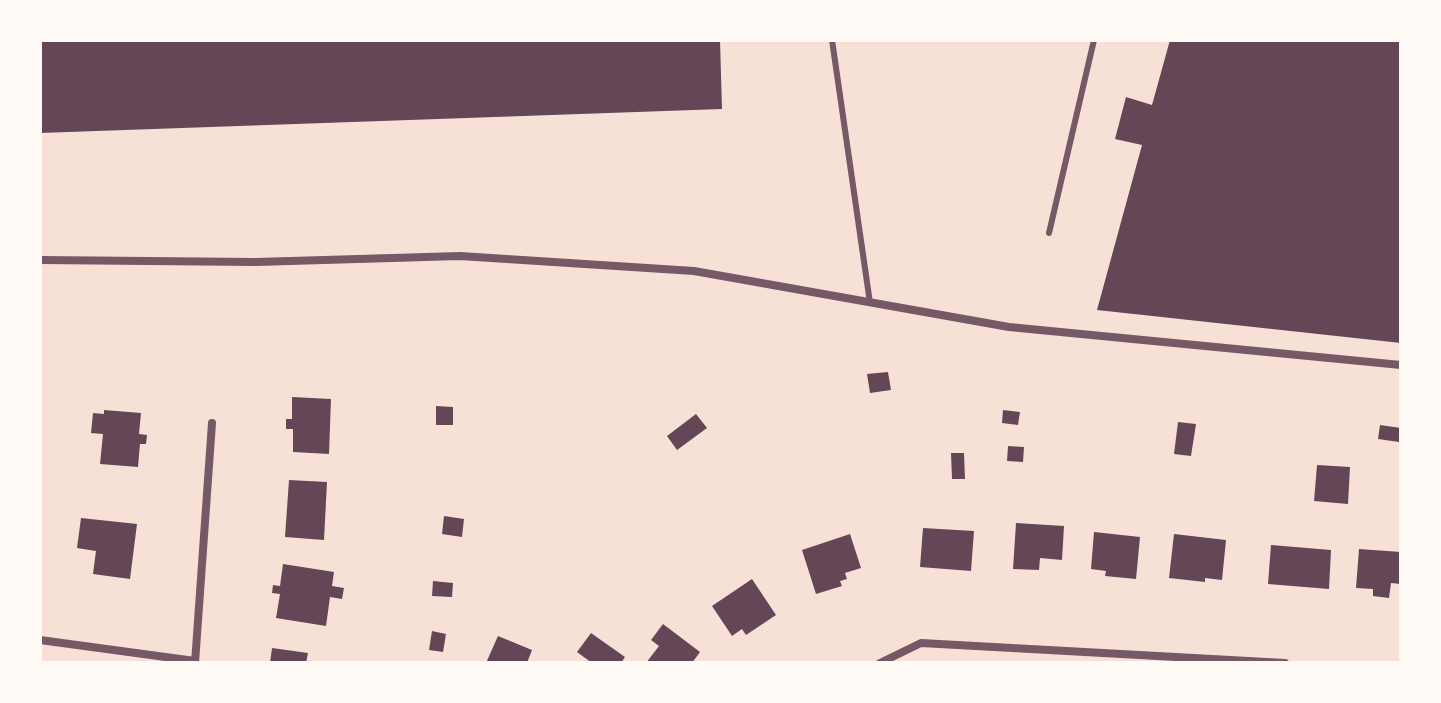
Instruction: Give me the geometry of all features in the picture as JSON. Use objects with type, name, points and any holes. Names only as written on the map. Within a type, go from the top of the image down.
[{"type":"street","points":[[40,260],[256,262],[460,256],[694,271],[1009,327],[1401,365]]},
{"type":"street","points":[[40,640],[195,662],[212,423]]},
{"type":"street","points":[[880,663],[921,643],[1285,663]]},
{"type":"lane","points":[[832,40],[870,303]]},
{"type":"lane","points":[[1049,233],[1094,40]]},
{"type":"building","points":[[40,40],[720,40],[722,109],[40,133]]},
{"type":"building","points":[[1170,40],[1401,40],[1401,343],[1097,310],[1142,145],[1115,139],[1126,97],[1152,105]]},
{"type":"building","points":[[888,372],[891,390],[870,393],[867,374]]},
{"type":"building","points":[[292,397],[331,399],[329,454],[293,452],[293,429],[286,429],[286,419],[292,419]]},
{"type":"building","points":[[436,406],[453,407],[453,425],[436,425]]},
{"type":"building","points":[[104,410],[141,413],[139,434],[147,435],[146,444],[140,444],[138,467],[100,464],[103,434],[91,433],[93,413],[104,414]]},
{"type":"building","points":[[1003,410],[1020,412],[1018,425],[1002,423]]},
{"type":"building","points":[[696,414],[707,428],[677,450],[667,436]]},
{"type":"building","points":[[1178,422],[1196,424],[1191,456],[1174,454]]},
{"type":"building","points":[[1380,425],[1401,428],[1399,442],[1378,439]]},
{"type":"building","points":[[1008,446],[1024,447],[1023,462],[1007,461]]},
{"type":"building","points":[[951,453],[964,453],[965,479],[952,479]]},
{"type":"building","points":[[1317,465],[1350,467],[1348,504],[1314,501]]},
{"type":"building","points":[[289,480],[327,482],[324,540],[285,537]]},
{"type":"building","points":[[444,516],[464,519],[462,537],[442,534]]},
{"type":"building","points":[[81,518],[137,524],[130,579],[93,574],[96,551],[77,548]]},
{"type":"building","points":[[1016,523],[1064,526],[1062,560],[1040,558],[1039,570],[1013,569]]},
{"type":"building","points":[[923,528],[974,531],[971,571],[920,567]]},
{"type":"building","points":[[1094,532],[1140,537],[1136,579],[1105,576],[1106,571],[1091,569]]},
{"type":"building","points":[[850,534],[861,568],[845,573],[847,579],[840,581],[842,586],[816,594],[802,550]]},
{"type":"building","points":[[1174,534],[1226,540],[1222,580],[1205,578],[1205,582],[1169,578]]},
{"type":"building","points":[[1271,545],[1331,550],[1329,589],[1268,584]]},
{"type":"building","points":[[1359,549],[1401,552],[1401,584],[1391,583],[1389,598],[1373,596],[1373,589],[1356,588]]},
{"type":"building","points":[[283,564],[334,572],[332,586],[344,588],[342,599],[330,597],[326,626],[276,618],[280,594],[272,593],[273,585],[280,586]]},
{"type":"building","points":[[752,579],[776,615],[746,635],[742,629],[732,636],[712,606]]},
{"type":"building","points":[[433,581],[453,583],[452,597],[432,596]]},
{"type":"building","points":[[663,624],[700,652],[692,663],[646,663],[659,646],[651,640]]},
{"type":"building","points":[[432,631],[446,634],[443,652],[429,650]]},
{"type":"building","points":[[591,633],[625,657],[621,663],[592,663],[577,652]]},
{"type":"building","points":[[498,636],[532,650],[527,663],[486,663]]},
{"type":"building","points":[[272,648],[308,653],[306,663],[270,663]]}]
